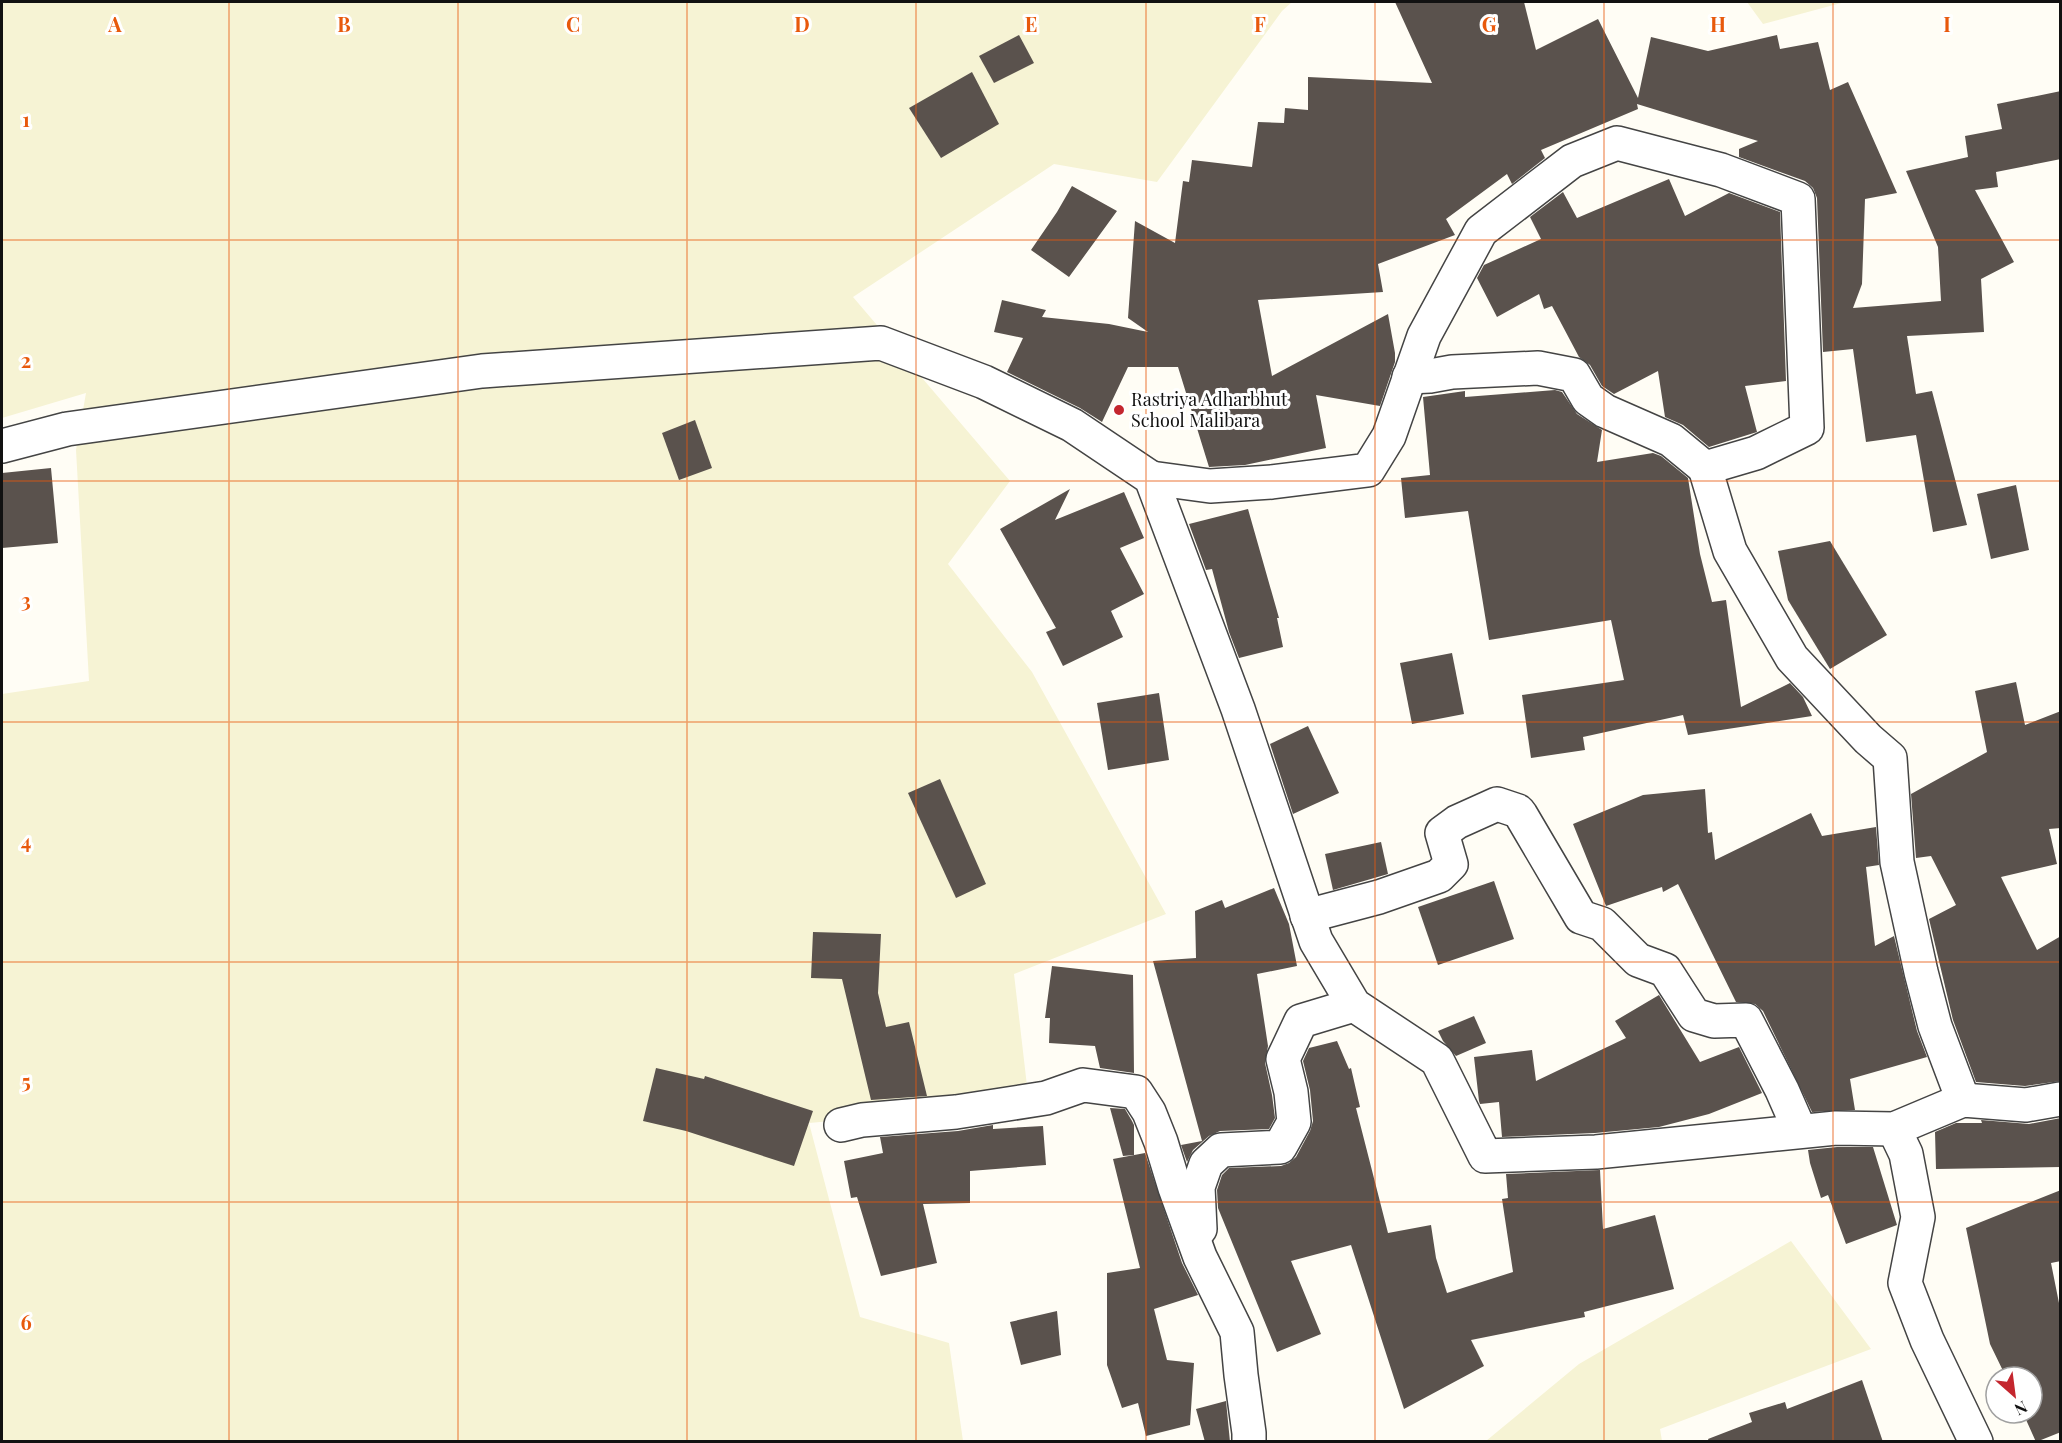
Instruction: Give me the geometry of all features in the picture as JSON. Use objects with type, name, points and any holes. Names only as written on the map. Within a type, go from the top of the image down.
[{"type":"street","points":[[2,446],[67,429],[482,371],[881,343],[984,382],[1072,425],[1152,478],[1210,486],[1272,482],[1368,470],[1389,436],[1424,336],[1481,231],[1572,161],[1617,143],[1721,170],[1798,199],[1807,428],[1756,453],[1705,468]]},
{"type":"street","points":[[1409,377],[1452,372],[1538,368],[1574,375],[1588,399],[1605,411],[1671,440],[1705,468],[1730,551],[1792,658],[1868,739],[1890,758],[1897,862],[1935,1026],[1963,1100]]},
{"type":"street","points":[[1152,478],[1238,709],[1316,941],[1354,1005],[1437,1060],[1485,1156],[1596,1152],[1836,1128],[1894,1129],[1963,1100],[2026,1105],[2061,1099]]},
{"type":"street","points":[[1307,916],[1378,897],[1439,876],[1451,864],[1442,833],[1457,822],[1497,804],[1518,811],[1581,917],[1602,924],[1638,960],[1665,970],[1694,1015],[1714,1021],[1746,1020],[1800,1131]]},
{"type":"street","points":[[1200,1257],[1198,1187],[1206,1164],[1221,1150],[1281,1148],[1294,1122],[1291,1092],[1283,1059],[1301,1021],[1354,1005]]},
{"type":"street","points":[[841,1125],[862,1120],[956,1112],[1046,1098],[1083,1085],[1136,1092],[1149,1112],[1161,1142],[1200,1257],[1237,1332],[1250,1433],[1249,1442]]},
{"type":"street","points":[[1894,1129],[1906,1154],[1918,1217],[1905,1282],[1927,1340],[1976,1442]]},
{"type":"shaded area","points":[[2,2],[1292,2],[1282,11],[1157,182],[1054,164],[853,297],[1010,481],[948,564],[1032,672],[1166,914],[1014,974],[1029,1103],[809,1123],[860,1317],[949,1343],[963,1441],[2,1441],[2,694],[89,681],[76,450],[86,393],[2,418]]},
{"type":"shaded area","points":[[1747,2],[1845,2],[1763,24]]},
{"type":"shaded area","points":[[1791,1241],[1871,1349],[1660,1429],[1662,1441],[1486,1441],[1579,1364]]},
{"type":"building","points":[[1395,2],[1524,2],[1536,50],[1598,19],[1638,98],[1651,37],[1708,51],[1777,35],[1780,49],[1818,42],[1830,90],[1848,82],[1897,193],[1865,199],[1862,284],[1853,308],[1941,301],[1938,247],[1906,171],[1968,157],[1965,136],[2002,129],[1997,104],[2061,91],[2061,159],[1996,172],[1998,187],[1975,190],[2014,262],[1981,279],[1984,332],[1907,336],[1916,394],[1932,391],[1967,525],[1933,532],[1916,435],[1866,442],[1853,349],[1823,352],[1817,198],[1813,188],[1805,181],[1739,157],[1739,149],[1758,141],[1637,104],[1638,109],[1541,150],[1545,158],[1512,184],[1507,174],[1446,219],[1455,235],[1378,264],[1383,292],[1258,300],[1272,376],[1388,314],[1395,362],[1380,406],[1316,395],[1326,448],[1245,465],[1209,467],[1178,367],[1128,367],[1102,422],[1080,408],[1007,372],[1023,338],[994,332],[1002,300],[1046,310],[1042,317],[1109,324],[1148,332],[1128,318],[1135,221],[1175,243],[1183,181],[1189,182],[1192,160],[1252,167],[1258,122],[1284,123],[1285,108],[1308,110],[1308,77],[1432,83]]},
{"type":"building","points":[[1019,35],[1034,63],[994,83],[979,56]]},
{"type":"building","points":[[972,72],[999,124],[941,158],[909,108]]},
{"type":"building","points":[[1669,179],[1685,216],[1729,193],[1780,212],[1786,381],[1745,386],[1757,432],[1709,447],[1683,425],[1665,417],[1658,371],[1614,394],[1602,386],[1590,365],[1579,357],[1552,306],[1544,309],[1539,294],[1497,317],[1477,278],[1484,265],[1541,239],[1530,217],[1563,192],[1577,218]]},
{"type":"building","points":[[1072,186],[1117,211],[1069,277],[1031,250]]},
{"type":"building","points":[[1555,390],[1562,392],[1577,414],[1602,430],[1597,462],[1653,453],[1661,456],[1688,478],[1700,554],[1712,602],[1726,600],[1741,707],[1790,683],[1803,697],[1812,716],[1688,735],[1683,715],[1583,737],[1585,750],[1531,758],[1522,695],[1624,680],[1611,620],[1489,640],[1468,511],[1405,518],[1401,478],[1430,475],[1423,397],[1465,391],[1465,397]]},
{"type":"building","points":[[695,420],[712,468],[679,480],[662,433]]},
{"type":"building","points":[[51,468],[58,543],[2,548],[2,473]]},
{"type":"building","points":[[2016,485],[2029,550],[1991,559],[1977,494]]},
{"type":"building","points":[[1070,489],[1055,520],[1124,492],[1144,538],[1120,548],[1144,594],[1111,611],[1123,637],[1063,666],[1046,632],[1056,628],[1000,529]]},
{"type":"building","points":[[1248,509],[1279,618],[1277,618],[1283,647],[1239,658],[1229,632],[1212,569],[1206,570],[1189,524]]},
{"type":"building","points":[[1830,541],[1887,635],[1830,669],[1788,600],[1778,551]]},
{"type":"building","points":[[1452,653],[1464,714],[1412,724],[1400,663]]},
{"type":"building","points":[[2016,682],[2025,725],[2061,711],[2061,828],[2049,829],[2057,864],[2001,877],[2037,950],[2061,936],[2061,1081],[2025,1086],[1976,1082],[1953,1020],[1929,919],[1956,905],[1931,856],[1916,858],[1911,794],[1987,752],[1975,691]]},
{"type":"building","points":[[1159,693],[1169,760],[1108,770],[1097,703]]},
{"type":"building","points":[[1308,726],[1339,793],[1293,814],[1270,744]]},
{"type":"building","points":[[940,779],[986,884],[956,898],[908,793]]},
{"type":"building","points":[[1705,789],[1708,833],[1712,832],[1715,860],[1811,813],[1822,836],[1876,827],[1879,865],[1866,867],[1875,946],[1894,936],[1917,1031],[1927,1057],[1850,1079],[1855,1110],[1812,1112],[1763,1011],[1755,1004],[1736,1002],[1678,884],[1663,892],[1662,887],[1606,906],[1573,824],[1643,795]]},
{"type":"building","points":[[1381,842],[1388,874],[1333,890],[1325,854]]},
{"type":"building","points":[[1494,881],[1514,939],[1438,965],[1418,907]]},
{"type":"building","points":[[1274,888],[1289,924],[1297,966],[1257,974],[1268,1046],[1265,1063],[1275,1118],[1269,1129],[1220,1131],[1209,1136],[1193,1150],[1187,1162],[1181,1145],[1202,1141],[1153,961],[1196,958],[1195,911],[1222,900],[1225,908]]},
{"type":"building","points":[[813,932],[881,934],[878,993],[886,1027],[909,1022],[927,1096],[871,1100],[842,979],[811,978]]},
{"type":"building","points":[[1052,966],[1133,975],[1134,1073],[1100,1068],[1095,1046],[1049,1043],[1050,1018],[1045,1018]]},
{"type":"building","points":[[1659,995],[1700,1062],[1739,1047],[1762,1093],[1709,1114],[1659,1127],[1595,1133],[1502,1137],[1499,1102],[1480,1104],[1474,1057],[1532,1050],[1536,1081],[1626,1038],[1615,1021]]},
{"type":"building","points":[[1474,1016],[1486,1043],[1456,1056],[1438,1031]]},
{"type":"building","points":[[1337,1041],[1349,1069],[1351,1068],[1360,1107],[1356,1108],[1388,1233],[1431,1225],[1436,1258],[1447,1293],[1513,1272],[1502,1199],[1508,1198],[1506,1174],[1600,1170],[1603,1229],[1655,1215],[1674,1289],[1584,1312],[1585,1317],[1471,1340],[1484,1366],[1404,1409],[1351,1245],[1291,1261],[1321,1334],[1277,1352],[1218,1208],[1217,1190],[1222,1175],[1229,1168],[1281,1166],[1296,1157],[1313,1121],[1310,1090],[1303,1061],[1309,1048]]},
{"type":"building","points":[[656,1068],[704,1079],[705,1076],[813,1111],[794,1166],[686,1131],[643,1121]]},
{"type":"building","points":[[1110,1108],[1125,1109],[1132,1121],[1134,1155],[1123,1156]]},
{"type":"building","points":[[2061,1118],[2061,1167],[1936,1169],[1935,1132],[1956,1123],[1982,1123],[1981,1120],[2029,1124]]},
{"type":"building","points":[[993,1125],[993,1129],[1043,1126],[1046,1165],[970,1171],[970,1203],[923,1204],[937,1263],[881,1276],[857,1197],[851,1198],[844,1161],[883,1153],[880,1137],[958,1131]]},
{"type":"building","points":[[1873,1147],[1897,1225],[1846,1244],[1828,1195],[1821,1198],[1808,1150]]},
{"type":"building","points":[[1145,1153],[1182,1263],[1198,1295],[1154,1309],[1167,1360],[1194,1363],[1190,1425],[1146,1436],[1138,1403],[1122,1408],[1107,1365],[1107,1273],[1140,1268],[1113,1159]]},
{"type":"building","points":[[2061,1190],[2061,1261],[2051,1263],[2061,1313],[2061,1432],[2036,1442],[2028,1425],[2044,1425],[2044,1365],[2000,1365],[1990,1344],[1966,1228]]},
{"type":"building","points":[[1057,1311],[1061,1355],[1021,1365],[1010,1322]]},
{"type":"building","points":[[1862,1380],[1883,1442],[1709,1442],[1708,1439],[1752,1422],[1749,1413],[1785,1402],[1787,1409]]},
{"type":"building","points":[[1226,1401],[1230,1442],[1205,1442],[1196,1409]]},
{"type":"place","name":"Rastriya Adharbhut School Malibara","points":[[1119,410]]}]
